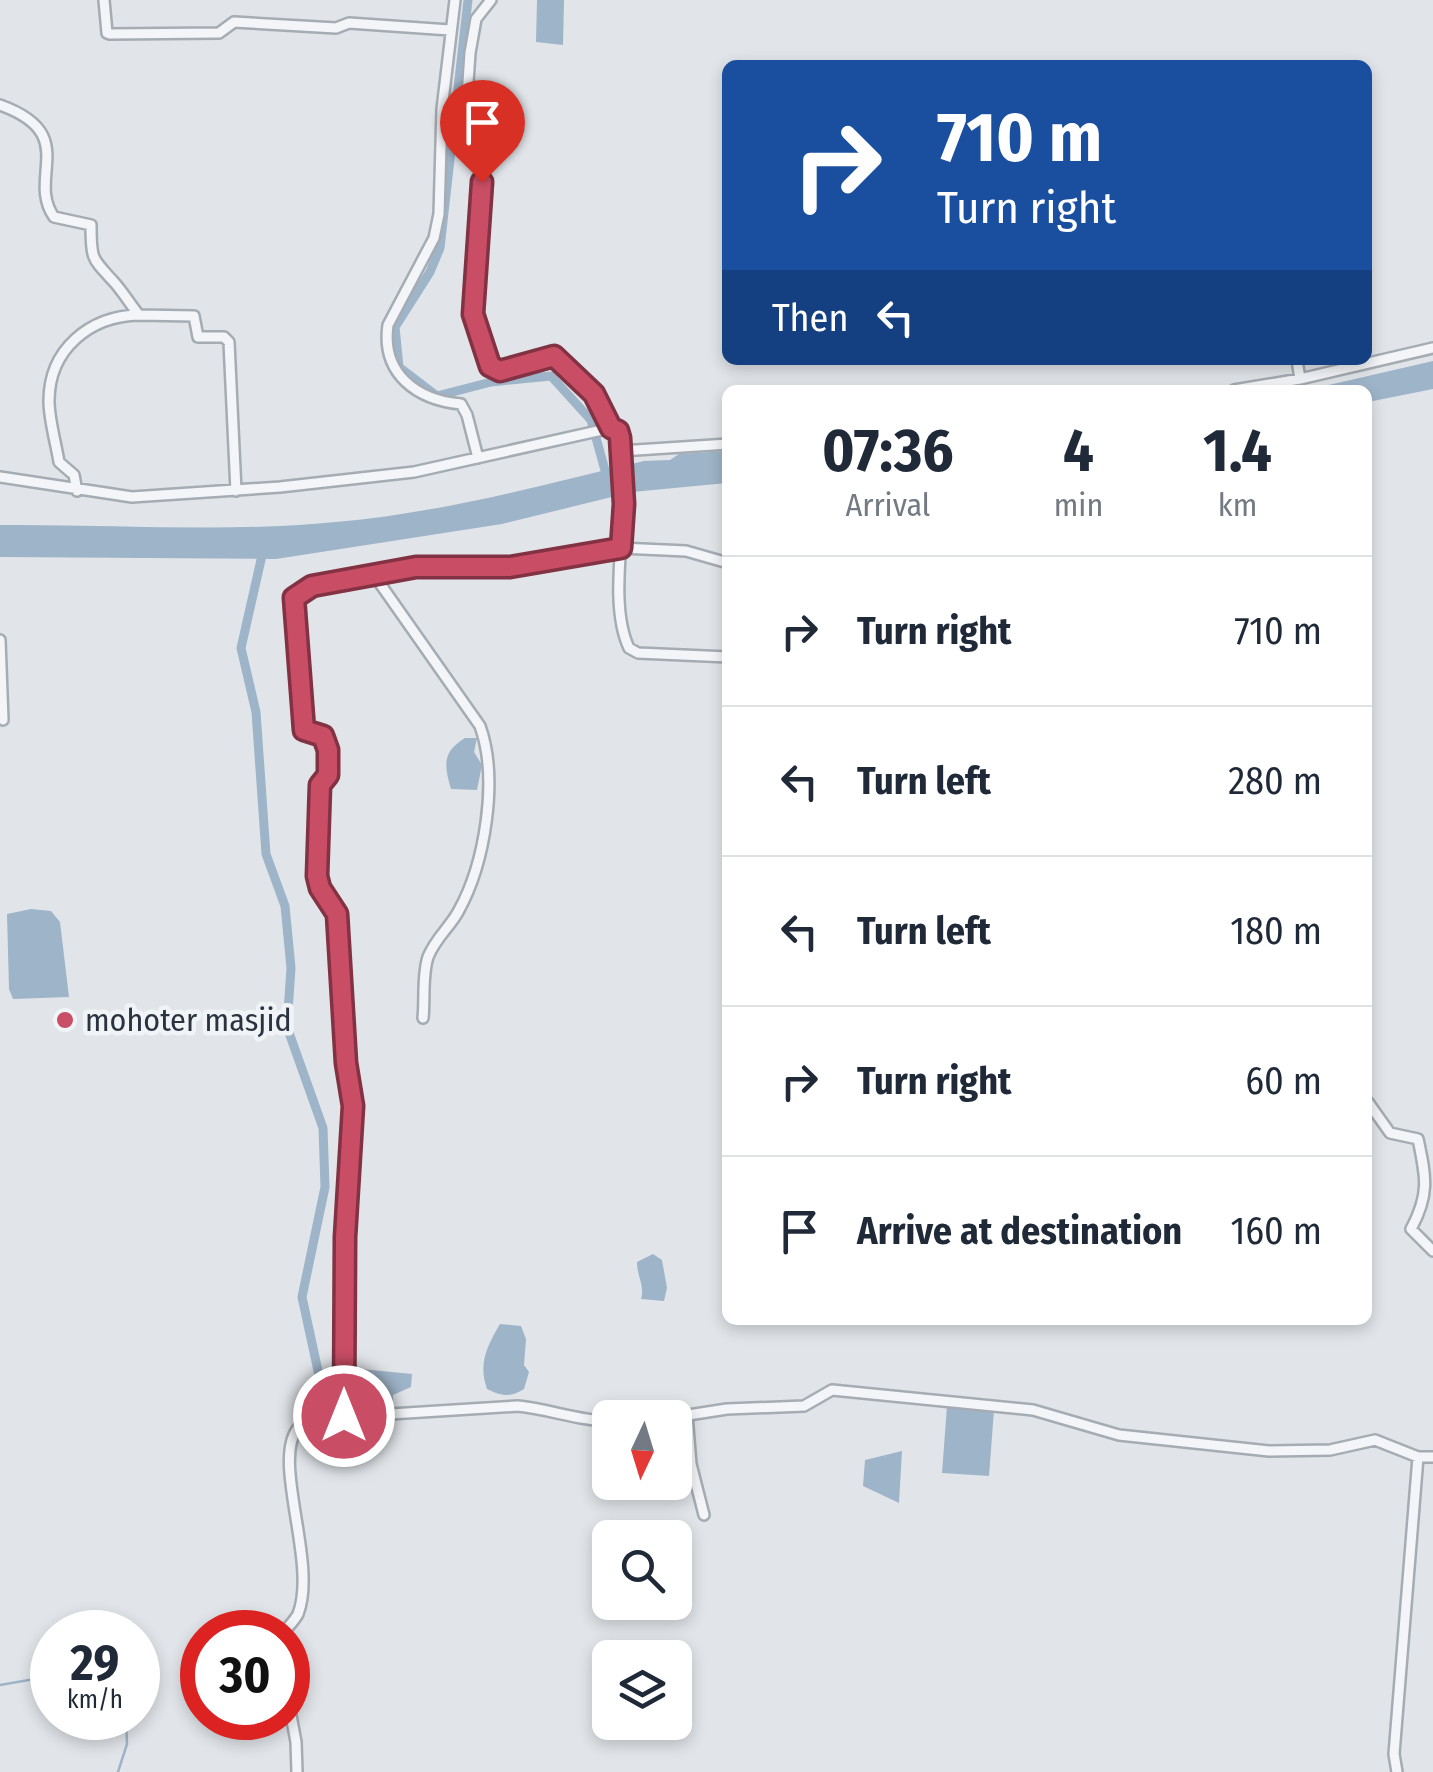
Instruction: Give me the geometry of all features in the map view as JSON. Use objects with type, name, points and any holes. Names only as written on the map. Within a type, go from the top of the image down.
[{"type":"street","points":[[104,0],[110,34],[218,33],[234,22],[336,28],[349,23],[450,30]]},
{"type":"street","points":[[455,0],[442,109],[439,214],[434,238],[388,325],[386,339],[391,360],[406,385],[440,402],[462,404],[478,458]]},
{"type":"street","points":[[492,0],[476,19],[466,93],[465,126],[480,158],[482,182],[475,261],[475,324],[493,369],[500,371],[554,356],[594,394],[608,428]]},
{"type":"street","points":[[0,106],[26,119],[44,135],[49,155],[47,207],[54,216],[91,224],[93,257],[100,271],[113,281],[139,315]]},
{"type":"street","points":[[78,491],[74,476],[59,462],[50,410],[58,361],[68,344],[104,319],[139,315],[194,316],[198,337],[224,337],[229,342],[236,490]]},
{"type":"street","points":[[1372,362],[1433,348]]},
{"type":"street","points":[[1297,365],[1300,379]]},
{"type":"street","points":[[1264,385],[1360,365]]},
{"type":"street","points":[[0,477],[132,496],[236,490],[382,476],[608,428],[620,434],[624,504],[621,606],[630,648],[638,653],[722,657]]},
{"type":"street","points":[[622,456],[722,445]]},
{"type":"street","points":[[344,1416],[345,1237],[353,1106],[346,1063],[337,914],[317,876],[320,785],[328,775],[328,750],[323,736],[304,730],[294,598],[303,588],[416,567],[510,567],[621,548],[686,551],[722,561]]},
{"type":"street","points":[[374,575],[484,736],[484,845],[459,910],[443,928],[429,956],[424,1018]]},
{"type":"street","points":[[0,640],[3,720]]},
{"type":"street","points":[[1372,1107],[1390,1132],[1418,1138],[1427,1181],[1422,1208],[1410,1230],[1433,1251]]},
{"type":"street","points":[[1420,1145],[1433,1146]]},
{"type":"street","points":[[692,1414],[727,1408],[804,1406],[832,1390],[1033,1410],[1119,1435],[1269,1451],[1330,1450],[1375,1440],[1418,1457],[1433,1457]]},
{"type":"street","points":[[299,1610],[305,1573],[289,1474],[293,1438],[298,1428],[311,1419],[518,1406],[592,1421]]},
{"type":"street","points":[[1396,1772],[1394,1754],[1418,1457]]},
{"type":"street","points":[[692,1464],[704,1515]]},
{"type":"street","points":[[296,1740],[297,1772]]},
{"type":"water","points":[[537,0],[564,0],[563,45],[536,42]]},
{"type":"water","points":[[1433,361],[1433,389],[1372,401],[1372,385],[1329,385]]},
{"type":"water","points":[[722,451],[722,483],[632,492],[502,524],[276,559],[0,557],[0,525],[210,528],[375,518],[453,505],[644,461],[670,460],[679,454]]},
{"type":"water","points":[[465,738],[477,738],[474,752],[482,765],[477,790],[451,789],[446,766],[449,754]]},
{"type":"water","points":[[31,909],[51,911],[60,922],[69,997],[13,999],[9,989],[7,914]]},
{"type":"water","points":[[653,1254],[662,1260],[667,1288],[664,1301],[641,1299],[637,1262]]},
{"type":"water","points":[[500,1324],[521,1326],[526,1339],[524,1365],[529,1372],[524,1389],[510,1395],[487,1389],[484,1380],[485,1355]]},
{"type":"water","points":[[361,1369],[412,1374],[411,1387],[393,1395],[393,1404],[359,1398],[353,1392],[352,1373]]},
{"type":"water","points":[[947,1406],[994,1410],[989,1476],[942,1473]]},
{"type":"water","points":[[902,1451],[899,1503],[863,1486],[865,1460]]},
{"type":"waterway","points":[[468,0],[440,248],[430,272],[395,327],[399,367],[437,396],[491,382],[551,376],[591,420],[608,481]]},
{"type":"waterway","points":[[263,551],[241,648],[256,712],[266,854],[285,906],[291,968],[287,1027],[323,1128],[325,1187],[302,1297],[323,1394]]},
{"type":"waterway","points":[[0,1685],[30,1680]]},
{"type":"waterway","points":[[118,1772],[127,1740]]},
{"type":"place","name":"mohoter masjid","points":[[65,1020]]},
{"type":"route","points":[[344,1416],[345,1237],[353,1106],[346,1063],[337,914],[317,876],[320,785],[328,775],[328,750],[323,736],[304,730],[294,598],[303,588],[416,567],[510,567],[621,548],[624,504],[620,438],[596,398],[554,356],[500,371],[490,366],[473,314],[482,182]]}]
